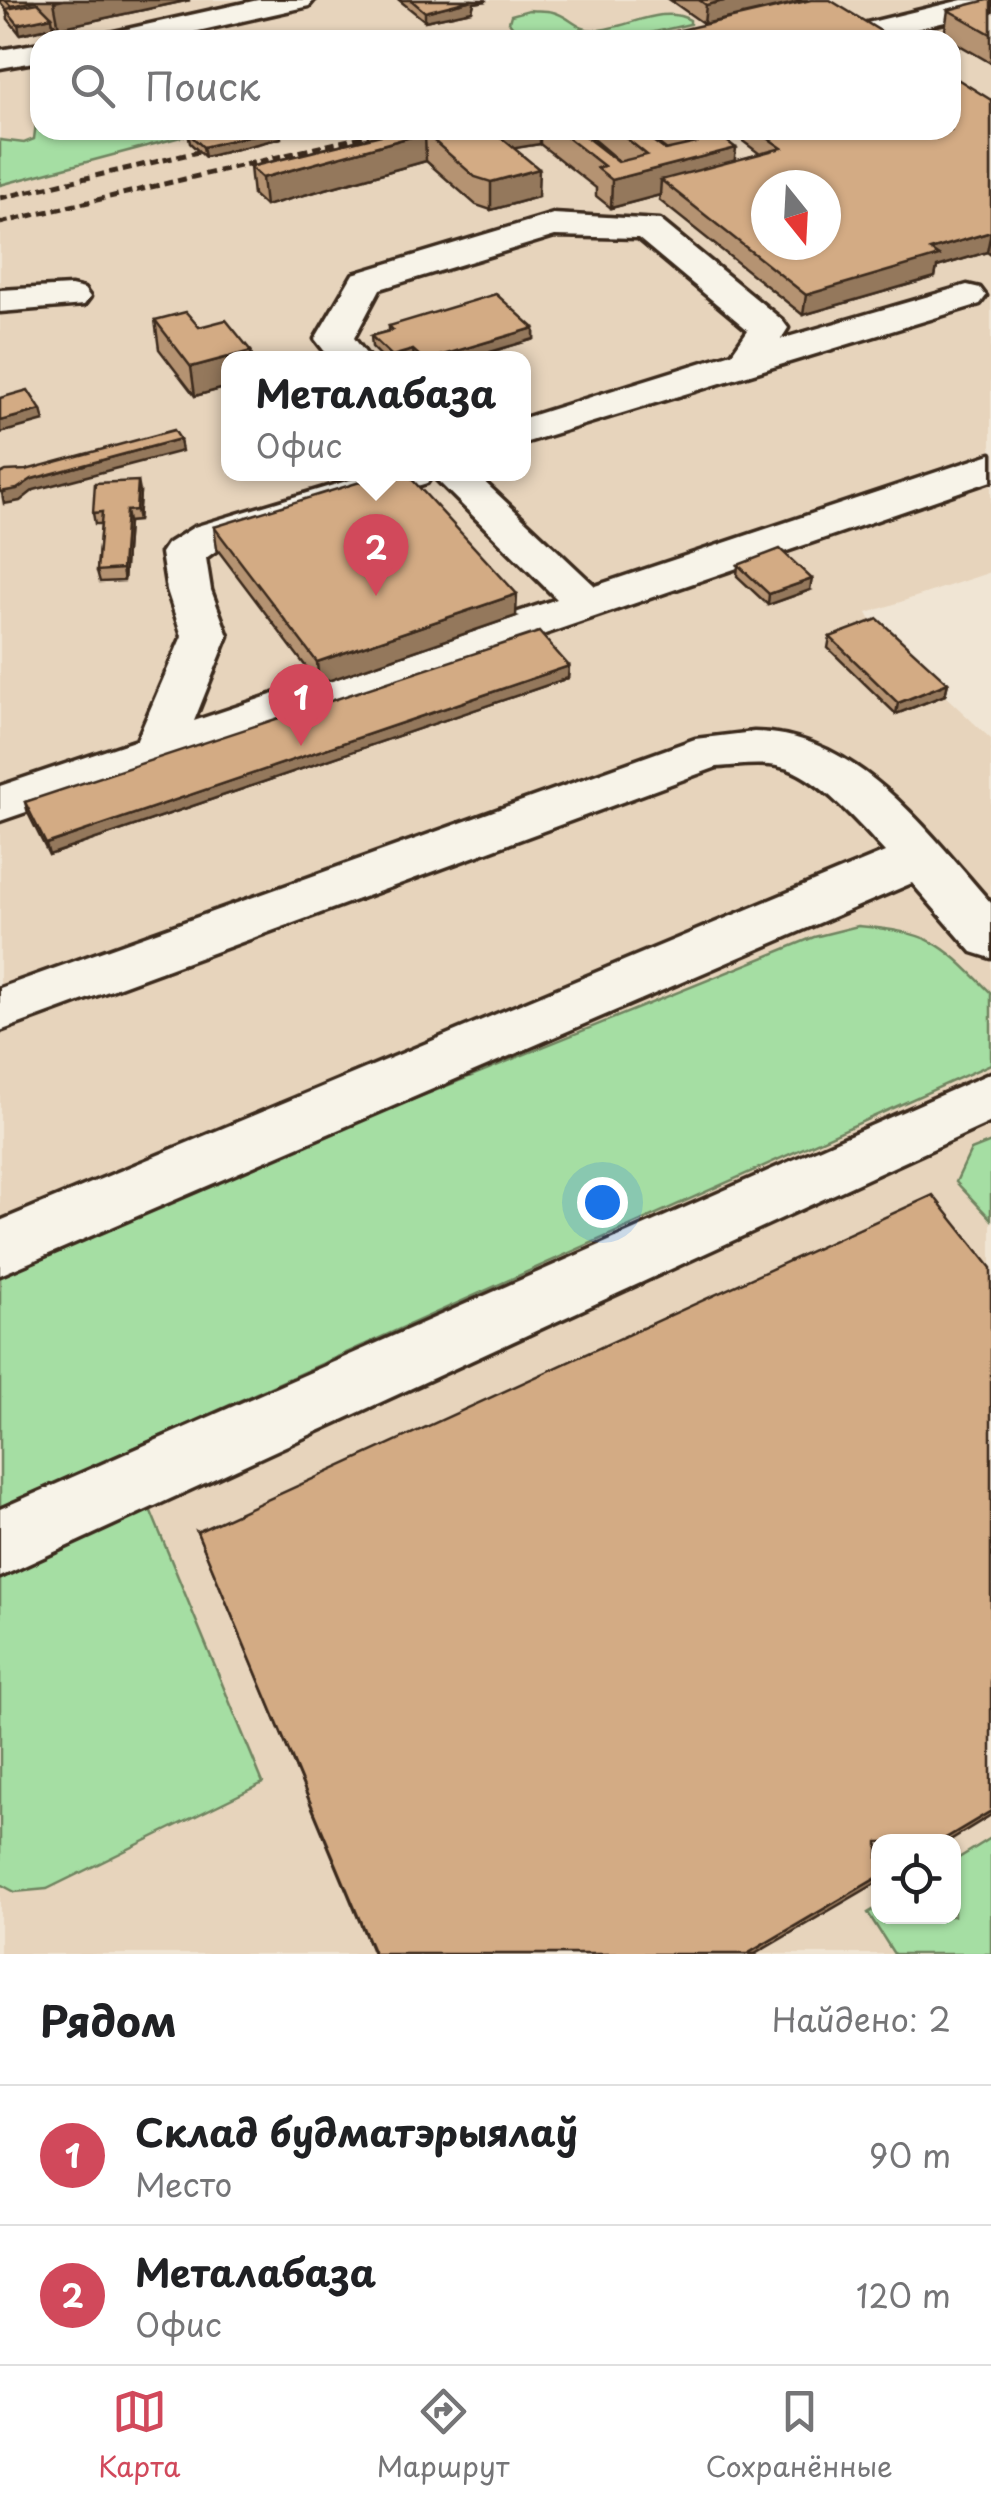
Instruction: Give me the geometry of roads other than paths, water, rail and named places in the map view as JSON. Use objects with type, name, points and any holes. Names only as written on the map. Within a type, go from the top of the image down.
[{"type":"lane","points":[[162,30],[299,0]]},
{"type":"lane","points":[[874,30],[991,2]]},
{"type":"lane","points":[[0,24],[4,58],[30,54]]},
{"type":"lane","points":[[344,351],[334,339],[366,282],[553,225],[647,228],[769,328],[746,362]]},
{"type":"lane","points":[[531,429],[967,296]]},
{"type":"lane","points":[[0,300],[71,297]]},
{"type":"lane","points":[[6,790],[156,753],[991,467]]},
{"type":"lane","points":[[156,753],[205,636],[189,590],[183,553],[209,536],[389,481]]},
{"type":"lane","points":[[470,481],[589,605]]},
{"type":"lane","points":[[0,1010],[712,751],[764,749],[798,753],[836,774],[991,938]]},
{"type":"lane","points":[[0,1249],[919,859]]},
{"type":"lane","points":[[0,1544],[991,1096]]},
{"type":"railway","points":[[0,223],[349,140]]},
{"type":"railway","points":[[0,198],[198,152]]},
{"type":"place","name":"Металабаза","points":[[376,596]]},
{"type":"place","name":"Склад будматэрыялаў","points":[[301,746]]}]
